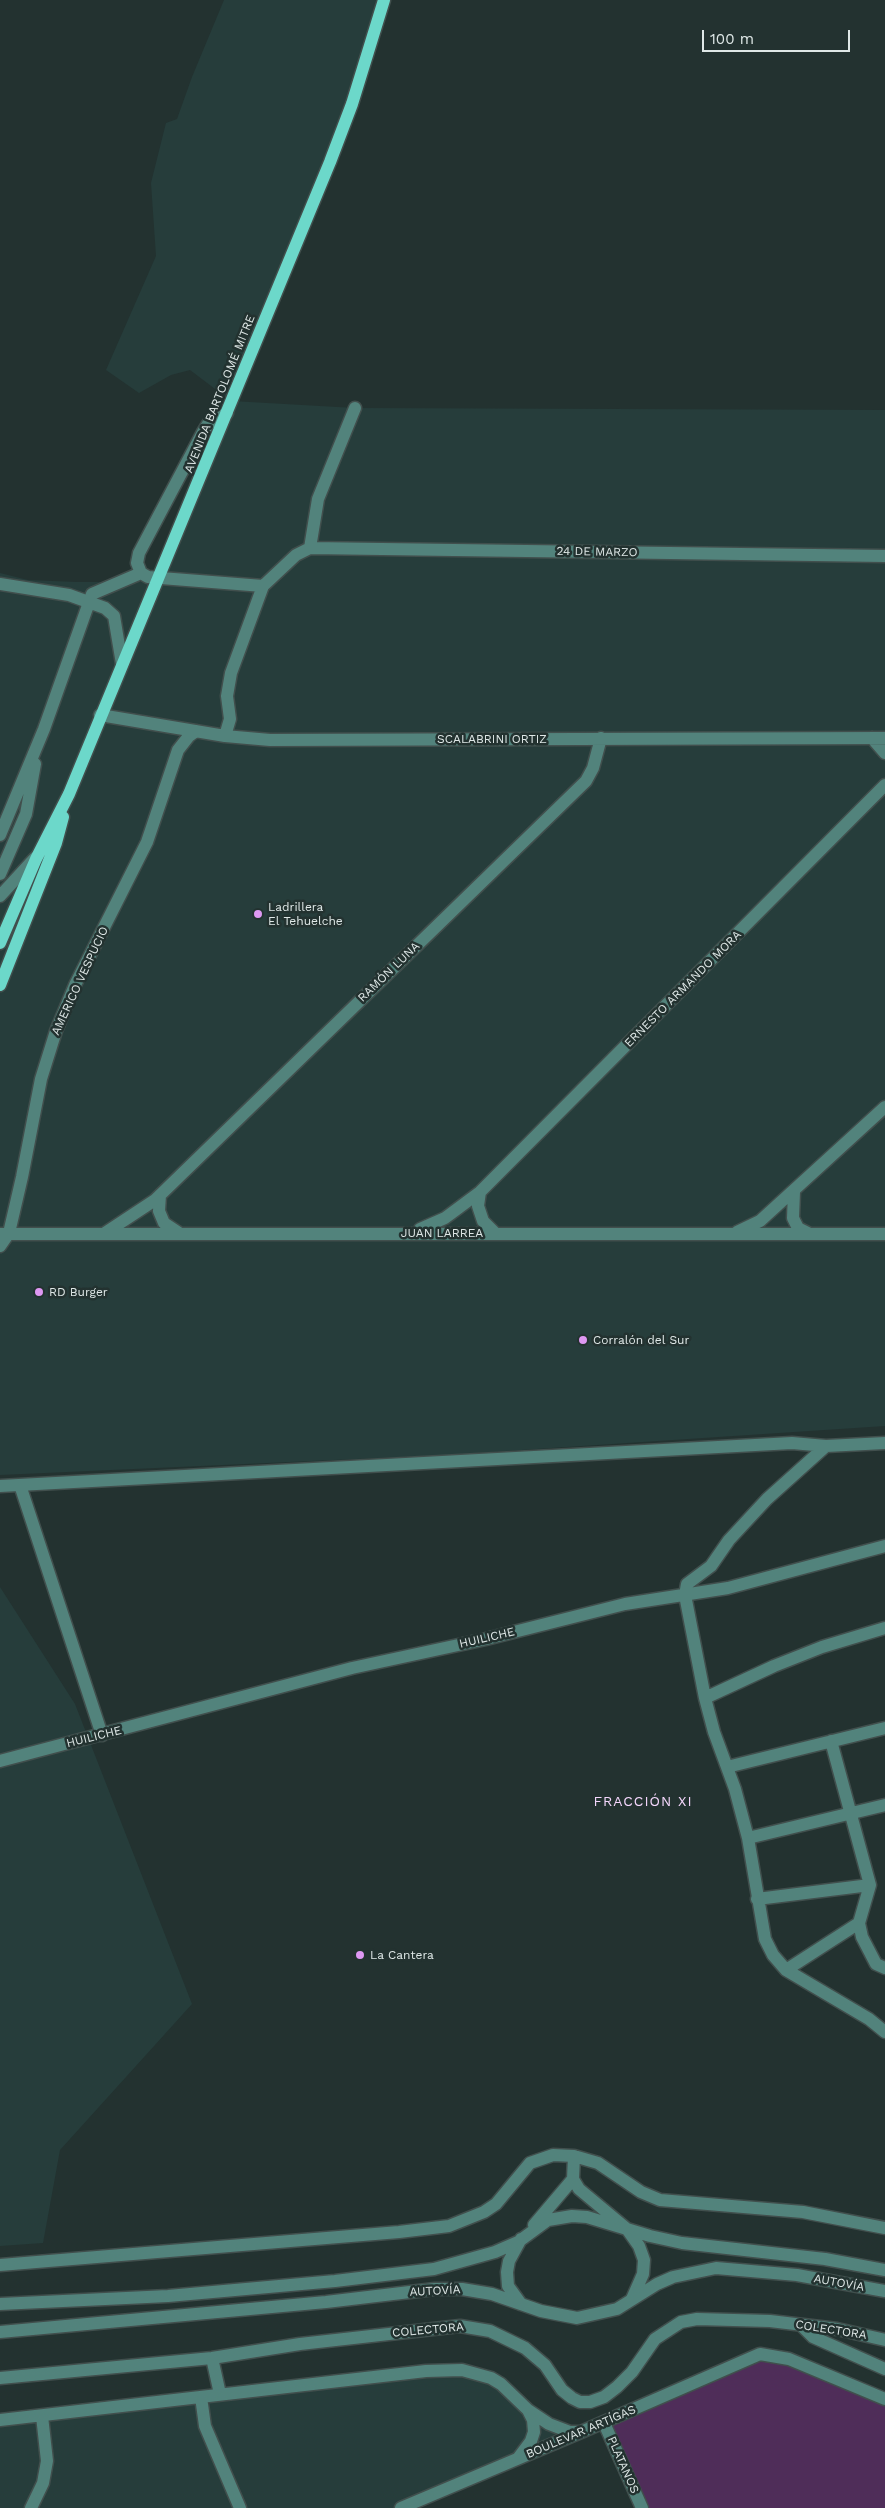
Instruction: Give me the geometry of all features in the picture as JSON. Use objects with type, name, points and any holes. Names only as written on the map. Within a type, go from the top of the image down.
[{"type":"main road","name":"AVENIDA BARTOLOMÉ MITRE","points":[[0,943],[37,856],[69,794],[100,715],[160,578],[336,146],[352,104],[384,0]]},
{"type":"main road","name":"AVENIDA BARTOLOMÉ MITRE","points":[[0,985],[56,844],[69,794]]},
{"type":"street","points":[[226,736],[230,719],[227,696],[231,673],[263,586],[296,555],[310,548],[318,499],[355,408]]},
{"type":"street","points":[[227,413],[208,424],[203,432],[139,553],[137,563],[140,573],[148,577],[263,586]]},
{"type":"street","name":"24 DE MARZO","points":[[310,548],[885,556]]},
{"type":"street","points":[[0,835],[37,744],[92,594],[99,589],[140,573]]},
{"type":"street","points":[[0,584],[69,594],[105,608],[114,616],[122,664]]},
{"type":"street","name":"SCALABRINI ORTIZ","points":[[100,715],[226,736],[270,740],[878,738]]},
{"type":"street","name":"AMERICO VESPUCIO","points":[[0,1246],[22,1177],[40,1079],[56,1030],[75,985],[147,842],[178,750],[189,736],[196,731]]},
{"type":"street","name":"RAMÓN LUNA","points":[[105,1233],[160,1195],[586,781],[593,768],[601,738]]},
{"type":"street","points":[[878,738],[885,753]]},
{"type":"street","points":[[0,874],[26,814],[37,744]]},
{"type":"street","name":"ERNESTO ARMANDO MORA","points":[[407,1233],[437,1223],[480,1192],[885,785]]},
{"type":"street","points":[[0,896],[37,856]]},
{"type":"street","points":[[733,1234],[760,1221],[885,1107]]},
{"type":"street","points":[[480,1192],[478,1206],[483,1221],[495,1233]]},
{"type":"street","points":[[794,1192],[793,1218],[798,1228],[810,1234]]},
{"type":"street","points":[[160,1195],[158,1211],[164,1223],[179,1233]]},
{"type":"street","name":"JUAN LARREA","points":[[4,1233],[885,1234]]},
{"type":"street","points":[[0,1486],[792,1443],[831,1445],[885,1443]]},
{"type":"street","points":[[831,1445],[767,1499],[729,1540],[711,1566],[687,1584],[685,1595],[705,1698],[748,1838],[765,1939],[773,1955],[786,1970],[869,2019],[885,2032]]},
{"type":"street","points":[[20,1485],[102,1735]]},
{"type":"street","name":"HUILICHE","points":[[0,1761],[303,1680],[486,1639],[625,1604],[728,1588],[885,1546]]},
{"type":"street","points":[[705,1698],[774,1666],[822,1647],[885,1628]]},
{"type":"street","points":[[727,1767],[885,1728]]},
{"type":"street","points":[[831,1741],[849,1814],[870,1885],[859,1923],[862,1938],[876,1964],[885,1968]]},
{"type":"street","points":[[748,1838],[885,1805]]},
{"type":"street","points":[[757,1899],[870,1885]]},
{"type":"street","points":[[786,1970],[859,1923]]},
{"type":"street","points":[[0,2265],[399,2232],[449,2226],[484,2212],[496,2204],[530,2163],[553,2154],[574,2156],[598,2163],[641,2192],[660,2200],[803,2212],[885,2228]]},
{"type":"street","points":[[521,2304],[508,2286],[508,2261],[518,2242],[573,2179],[574,2156]]},
{"type":"street","points":[[573,2179],[587,2197],[627,2229],[639,2246],[644,2260],[643,2274],[631,2301]]},
{"type":"street","name":"AUTOVÍA","points":[[0,2304],[84,2298],[168,2296],[336,2281],[434,2269],[495,2252],[518,2242],[548,2220],[564,2216],[587,2217],[650,2236],[708,2247],[824,2259],[885,2270]]},
{"type":"street","name":"AUTOVÍA","points":[[0,2332],[326,2302],[435,2288],[462,2289],[492,2294],[562,2316],[576,2318],[617,2309],[657,2284],[673,2277],[716,2268],[797,2275],[885,2291]]},
{"type":"street","name":"COLECTORA","points":[[0,2378],[212,2358],[425,2329],[473,2327],[501,2335],[525,2348],[545,2365],[562,2390],[580,2402],[590,2402],[604,2397],[617,2387],[632,2372],[655,2339],[681,2322],[696,2319],[743,2320],[837,2328],[885,2340]]},
{"type":"street","points":[[801,2325],[813,2337],[885,2369]]},
{"type":"street","name":"BOULEVAR ARTÍGAS","points":[[401,2508],[604,2423],[760,2354],[789,2359],[885,2399]]},
{"type":"street","points":[[212,2358],[220,2394]]},
{"type":"street","points":[[0,2420],[426,2371],[462,2370],[475,2372],[501,2384],[528,2410],[556,2428],[570,2432],[581,2432]]},
{"type":"street","points":[[201,2397],[205,2426],[240,2508]]},
{"type":"street","points":[[518,2458],[531,2441],[534,2432],[533,2420],[528,2410]]},
{"type":"street","points":[[31,2508],[43,2483],[47,2460],[42,2416]]},
{"type":"street","name":"PLATANOS","points":[[604,2423],[642,2508]]},
{"type":"shaded area","points":[[224,0],[384,0],[369,51],[232,401],[355,408],[885,410],[885,1426],[446,1455],[0,1475],[0,573],[28,580],[77,582],[139,582],[160,578],[231,401],[190,370],[171,375],[139,393],[106,370],[156,256],[151,183],[166,123],[177,119]]},
{"type":"shaded area","points":[[0,1587],[75,1704],[192,2004],[60,2150],[43,2243],[0,2246]]},
{"type":"shaded area","points":[[760,2354],[885,2399],[885,2508],[642,2508],[604,2423]]},
{"type":"shaded area","points":[[475,2372],[570,2432],[401,2508],[0,2508],[0,2420]]},
{"type":"place","name":"Ladrillera El Tehuelche","points":[[258,914]]},
{"type":"place","name":"RD Burger","points":[[39,1292]]},
{"type":"place","name":"Corralón del Sur","points":[[583,1340]]},
{"type":"place","name":"La Cantera","points":[[360,1955]]},
{"type":"district","name":"FRACCIÓN XI","points":[[643,1802]]}]
